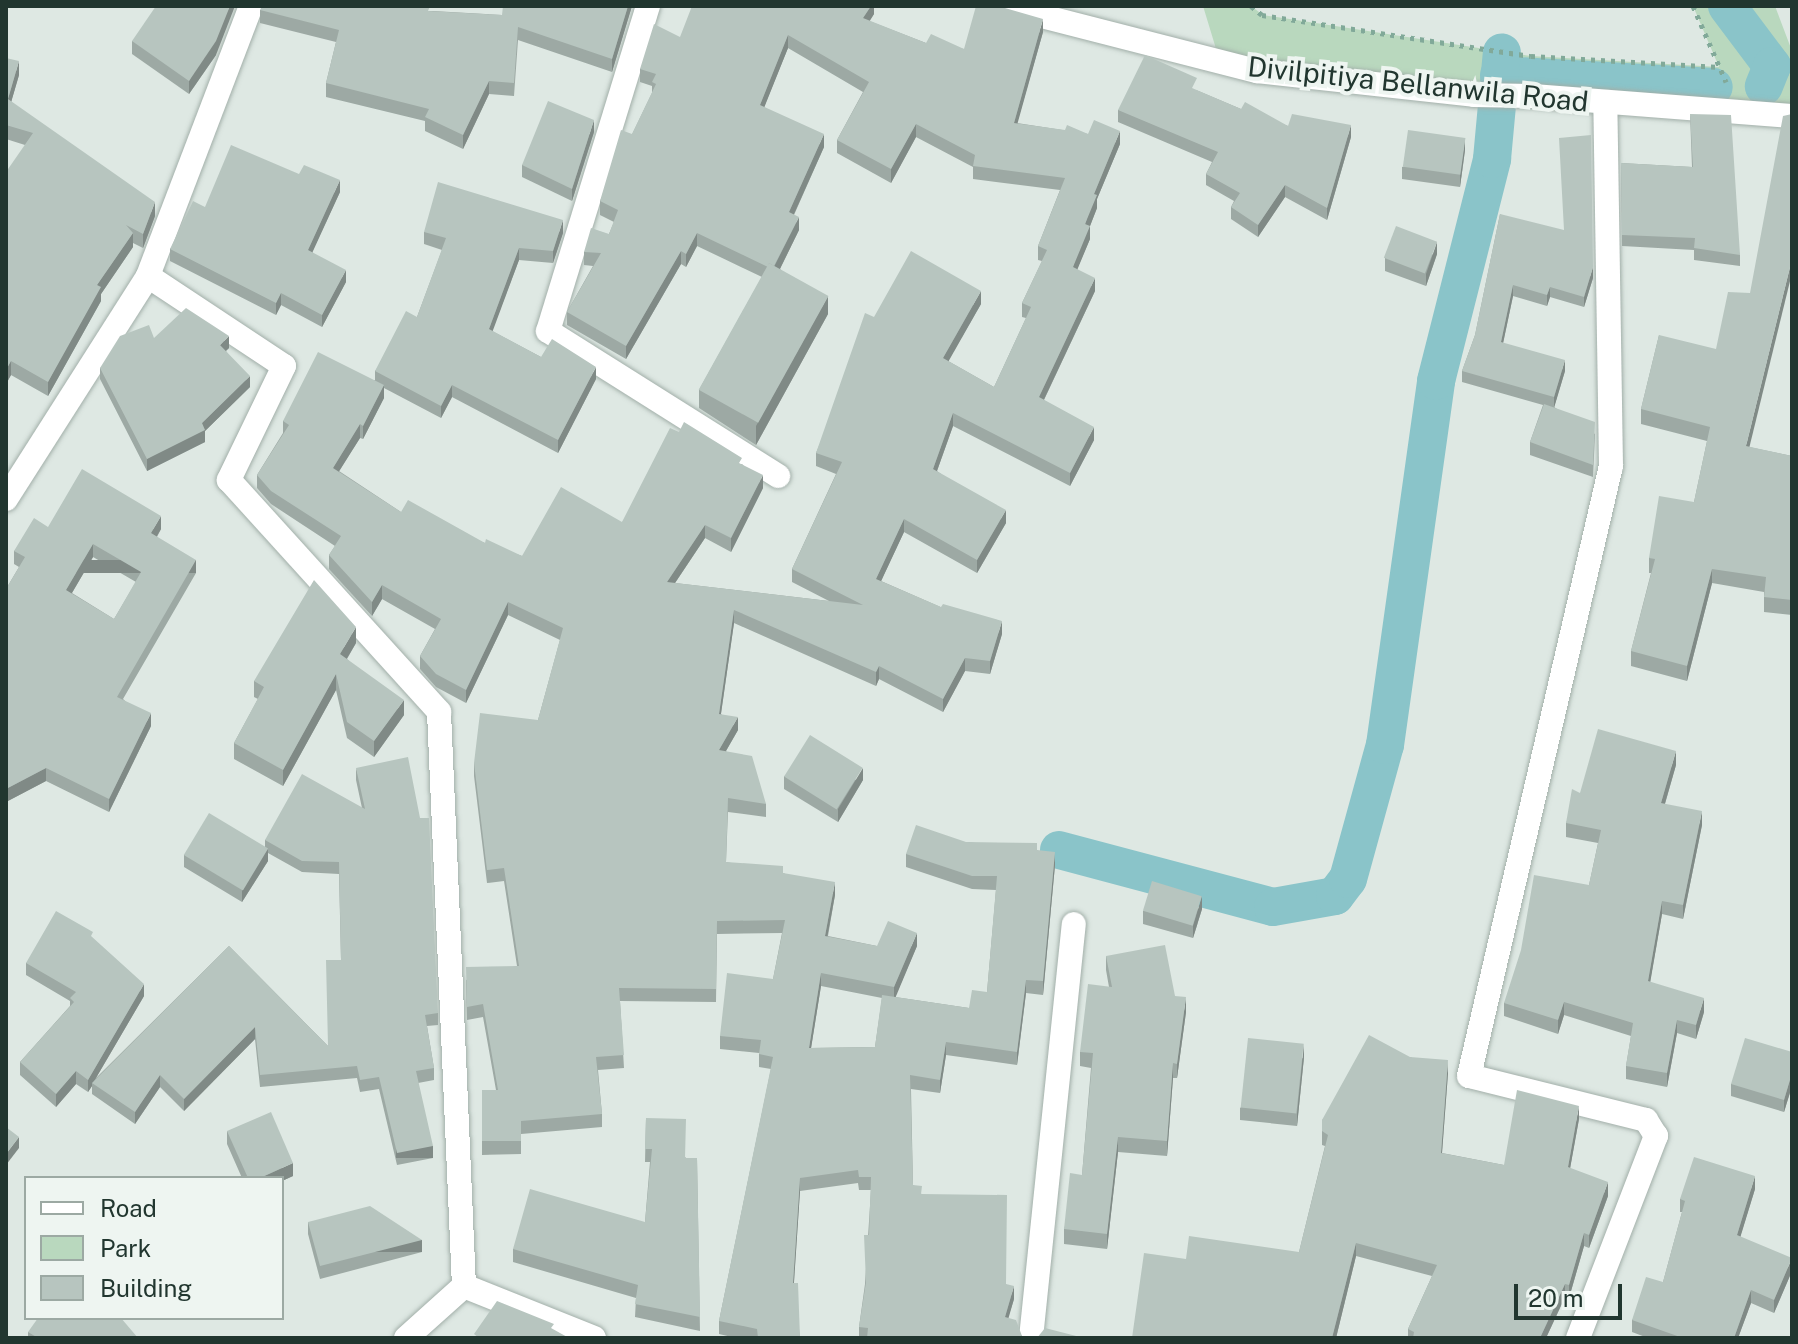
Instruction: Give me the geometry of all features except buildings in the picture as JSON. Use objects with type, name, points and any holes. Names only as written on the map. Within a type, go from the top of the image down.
[{"type":"street","points":[[6,499],[148,276],[251,6]]},
{"type":"street","points":[[648,6],[548,331],[778,476]]},
{"type":"street","name":"Divilpitiya Bellanwila Road","points":[[1003,6],[1257,71],[1474,95],[1792,116]]},
{"type":"street","points":[[1578,1338],[1656,1136],[1646,1120],[1469,1076],[1611,466],[1605,102]]},
{"type":"street","points":[[148,276],[284,366],[229,480],[439,712],[464,1286]]},
{"type":"street","points":[[1031,1338],[1074,924]]},
{"type":"street","points":[[406,1338],[464,1286]]},
{"type":"street","points":[[464,1286],[594,1338]]},
{"type":"path","points":[[1251,6],[1262,15],[1531,56],[1720,67],[1693,6]]},
{"type":"green space","points":[[1203,6],[1251,6],[1263,15],[1531,56],[1719,67],[1693,6],[1775,6],[1792,51],[1792,116],[1474,95],[1217,52]]},
{"type":"waterway","points":[[1727,6],[1772,66],[1764,86]]},
{"type":"waterway","points":[[1059,850],[1273,907],[1335,896],[1348,879],[1385,745],[1436,381],[1492,159],[1502,52]]},
{"type":"waterway","points":[[1499,75],[1714,87]]}]
